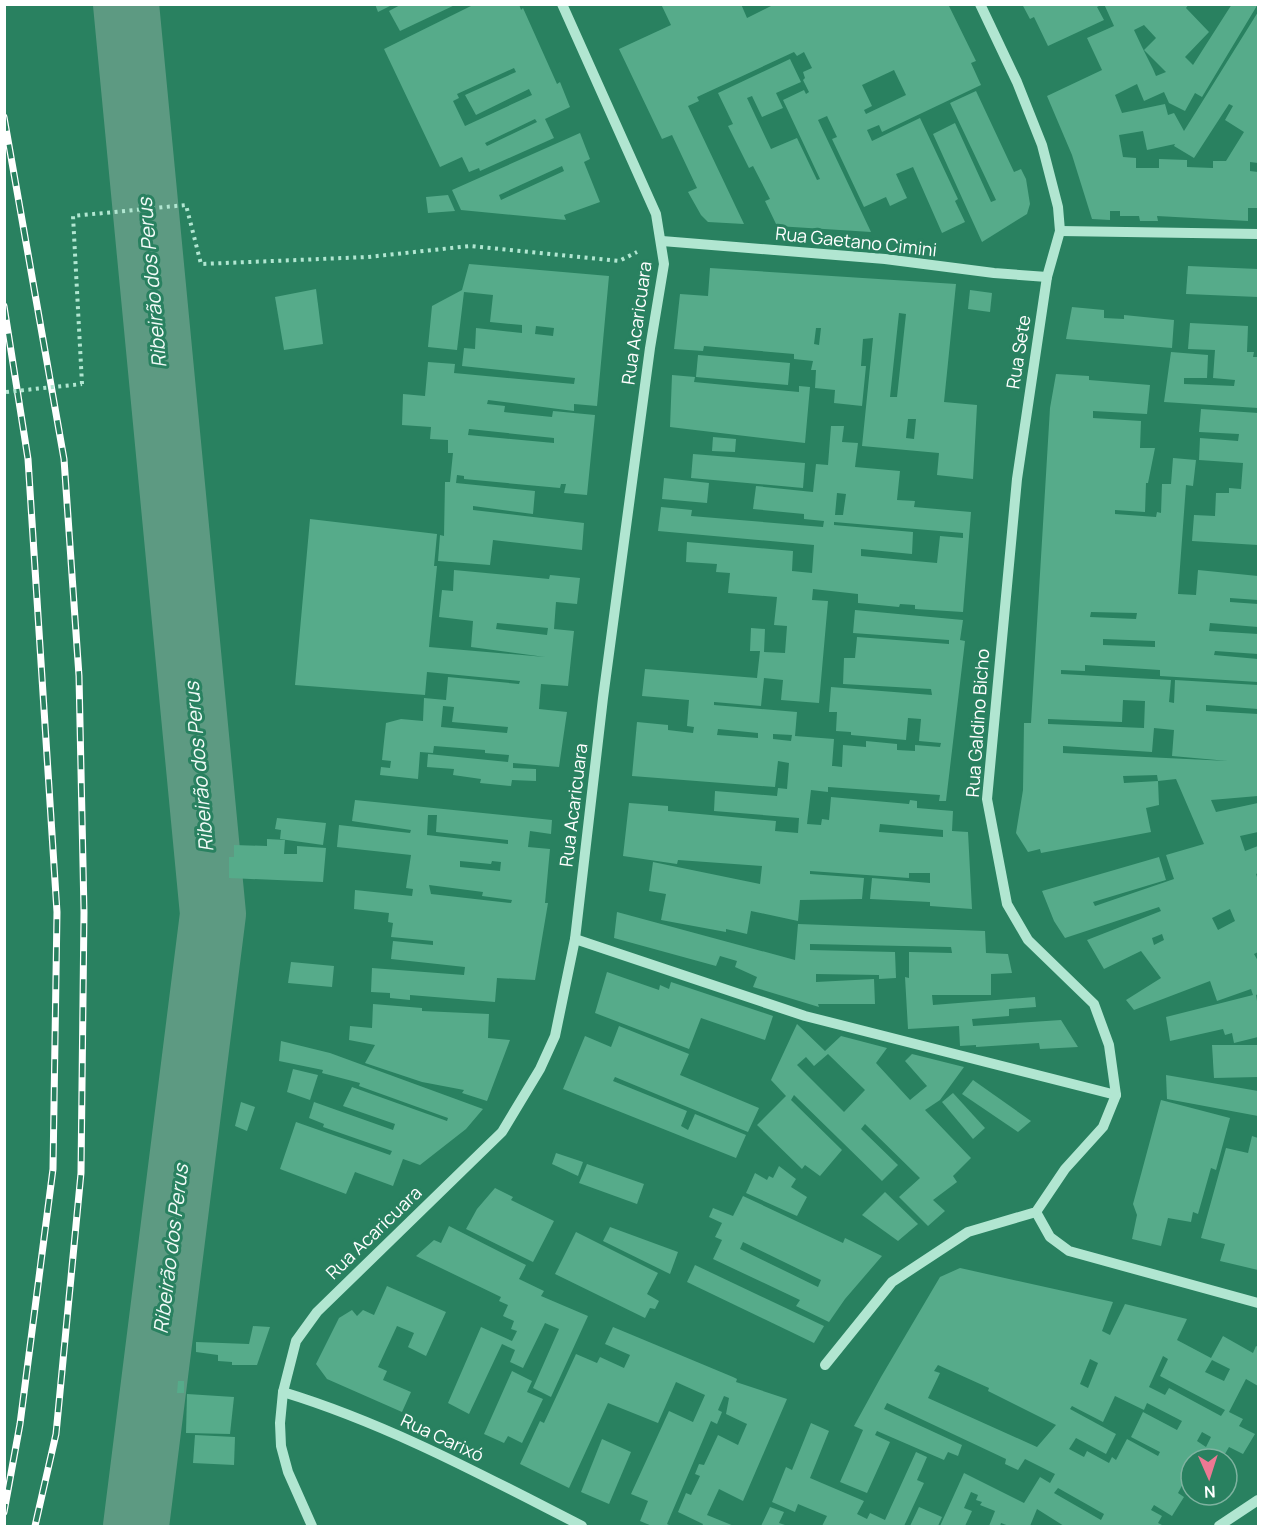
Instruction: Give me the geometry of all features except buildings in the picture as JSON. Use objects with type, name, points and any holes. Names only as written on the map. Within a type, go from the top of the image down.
[{"type":"street","name":"Rua Acaricuara","points":[[312,1527],[288,1472],[281,1446],[283,1392],[296,1341],[317,1312],[502,1132],[540,1069],[555,1036],[575,939],[603,698],[650,348],[664,264],[656,214],[562,4]]},
{"type":"street","points":[[980,4],[1017,82],[1042,145],[1058,207],[1060,231],[1258,234]]},
{"type":"street","name":"Rua Sete","points":[[1017,479],[1047,277],[1060,231]]},
{"type":"street","name":"Rua Gaetano Cimini","points":[[662,241],[885,259],[994,273],[1047,277]]},
{"type":"street","name":"Rua Galdino Bicho","points":[[1017,479],[988,778],[987,799],[994,845],[1007,904],[1028,940],[1094,1004],[1110,1045],[1116,1095],[1103,1127],[1065,1169],[1036,1212]]},
{"type":"street","points":[[575,939],[805,1016],[1116,1095]]},
{"type":"street","points":[[825,1365],[892,1282],[968,1232],[1036,1212],[1050,1237],[1069,1251],[1258,1303]]},
{"type":"street","name":"Rua Carixó","points":[[283,1392],[332,1407],[435,1451],[582,1527]]},
{"type":"street","points":[[1219,1527],[1258,1500]]},
{"type":"path","points":[[5,392],[82,384],[73,216],[186,205],[201,264],[368,257],[470,246],[619,261],[662,241]]},
{"type":"waterway","name":"Ribeirão dos Perus","points":[[126,4],[213,914],[136,1526]]},
{"type":"railway","points":[[4,117],[64,459],[79,676],[84,912],[81,1173],[56,1434],[35,1526]]},
{"type":"railway","points":[[4,306],[28,459],[57,912],[53,1169],[20,1424],[4,1512]]}]
